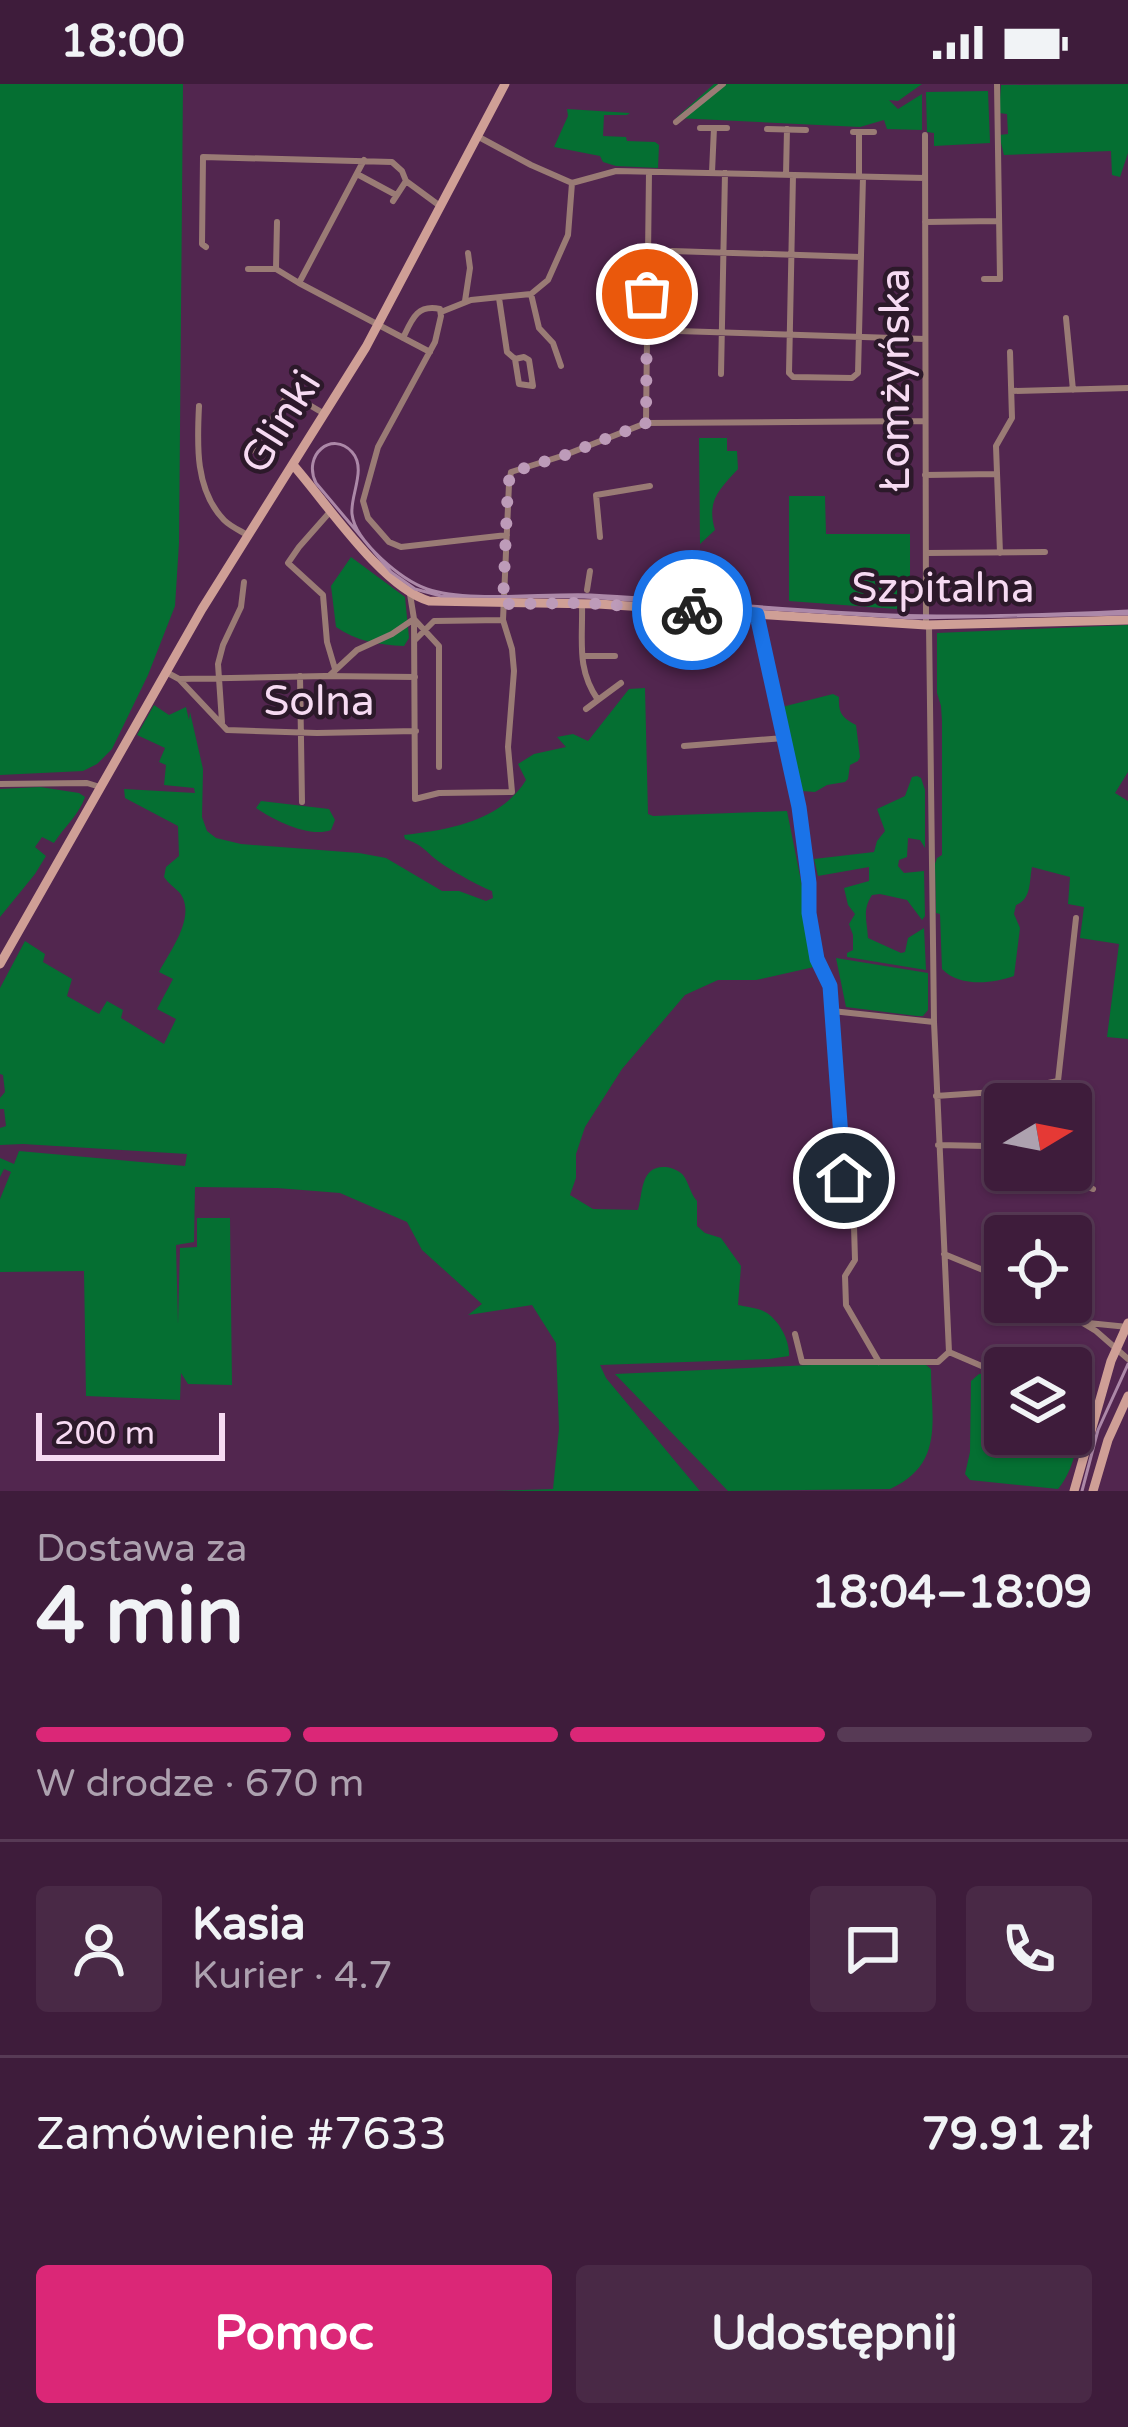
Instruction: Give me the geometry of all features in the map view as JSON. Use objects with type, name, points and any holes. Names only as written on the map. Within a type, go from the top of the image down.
[{"type":"street","name":"Glinki","points":[[0,964],[166,672],[378,325],[505,84]]},
{"type":"street","points":[[676,122],[723,84]]},
{"type":"street","points":[[983,279],[1000,279],[997,86]]},
{"type":"street","points":[[700,128],[727,128]]},
{"type":"street","points":[[712,173],[714,128]]},
{"type":"street","points":[[767,129],[806,130]]},
{"type":"street","points":[[787,129],[793,254],[789,373],[793,377],[856,377],[861,257],[856,132],[874,132]]},
{"type":"street","name":"Łomżyńska","points":[[925,135],[934,1022],[949,1352]]},
{"type":"street","points":[[477,136],[572,183],[611,171],[925,178]]},
{"type":"street","points":[[206,247],[202,244],[203,158],[392,162],[406,181],[440,206]]},
{"type":"street","points":[[298,283],[364,160]]},
{"type":"street","points":[[646,423],[649,172]]},
{"type":"street","points":[[721,374],[725,173]]},
{"type":"street","points":[[357,174],[395,198],[406,181]]},
{"type":"street","points":[[441,312],[465,301],[531,294],[548,280],[568,236],[572,183]]},
{"type":"street","points":[[926,222],[999,220]]},
{"type":"street","points":[[275,269],[277,222]]},
{"type":"street","points":[[672,251],[861,257]]},
{"type":"street","points":[[465,301],[468,253]]},
{"type":"street","points":[[248,269],[275,269],[430,352]]},
{"type":"street","points":[[531,294],[539,328],[553,344],[561,366]]},
{"type":"street","points":[[499,298],[507,351],[514,359],[519,384],[533,386],[529,360],[514,359]]},
{"type":"street","points":[[403,338],[420,310],[441,312]]},
{"type":"street","points":[[441,312],[430,352],[378,447],[364,510],[389,542],[401,547],[507,536]]},
{"type":"street","points":[[1066,318],[1073,390]]},
{"type":"street","points":[[647,330],[925,339]]},
{"type":"street","points":[[1000,553],[996,446],[1010,425],[1010,352]]},
{"type":"street","points":[[1012,391],[1128,388]]},
{"type":"street","points":[[251,451],[289,393],[326,415]]},
{"type":"street","points":[[199,406],[200,472],[205,489],[222,518],[249,536]]},
{"type":"street","points":[[416,730],[415,799],[439,793],[512,792],[508,746],[514,671],[503,604],[512,472],[646,423],[925,421]]},
{"type":"street","points":[[294,466],[374,562],[410,594]]},
{"type":"street","points":[[925,475],[997,474]]},
{"type":"street","points":[[600,537],[596,495],[650,486]]},
{"type":"street","points":[[332,510],[288,563],[323,595],[332,673]]},
{"type":"street","points":[[926,554],[1045,552]]},
{"type":"street","points":[[586,590],[590,572]]},
{"type":"street","points":[[223,726],[220,653],[241,607],[244,582]]},
{"type":"street","name":"Szpitalna","points":[[410,594],[442,603],[582,603],[928,626],[1128,620]]},
{"type":"street","name":"Solna","points":[[179,679],[227,730],[416,730],[410,594]]},
{"type":"street","points":[[582,603],[584,676],[598,700]]},
{"type":"street","points":[[757,615],[799,807],[817,959],[830,986],[847,1208],[854,1226],[855,1260],[845,1276],[846,1305],[879,1363]]},
{"type":"street","points":[[332,673],[357,650],[414,619],[425,628],[439,646],[440,767]]},
{"type":"street","points":[[415,640],[434,621],[503,620]]},
{"type":"street","points":[[583,656],[615,656]]},
{"type":"street","points":[[166,672],[179,679],[332,673],[416,677]]},
{"type":"street","points":[[300,676],[302,802]]},
{"type":"street","points":[[586,709],[621,682]]},
{"type":"street","points":[[684,746],[784,738]]},
{"type":"street","points":[[0,784],[88,783],[100,787]]},
{"type":"street","points":[[936,1096],[994,1093],[1058,1081],[1076,918]]},
{"type":"street","points":[[832,1011],[934,1022]]},
{"type":"street","points":[[938,1145],[984,1146]]},
{"type":"street","points":[[944,1254],[984,1270]]},
{"type":"street","points":[[1085,1323],[1128,1359]]},
{"type":"street","points":[[1074,1491],[1127,1325],[1092,1323]]},
{"type":"street","points":[[795,1334],[802,1362],[938,1362],[949,1352],[984,1367]]},
{"type":"street","points":[[1093,1491],[1128,1396]]},
{"type":"green space","points":[[0,84],[183,84],[175,606],[112,749],[83,771],[0,775]]},
{"type":"green space","points":[[714,84],[922,84],[898,101],[889,100],[898,109],[922,94],[922,130],[887,129],[884,120],[860,127],[676,118]]},
{"type":"green space","points":[[1128,84],[1128,153],[1120,177],[1112,175],[1111,151],[1004,155],[999,135],[1008,134],[1007,114],[999,113],[1001,85]]},
{"type":"green space","points":[[988,91],[990,143],[934,146],[934,133],[927,132],[926,92]]},
{"type":"green space","points":[[567,109],[630,113],[604,115],[603,136],[655,142],[659,145],[658,168],[616,166],[600,156],[554,147]]},
{"type":"green space","points":[[699,438],[727,438],[727,451],[737,451],[738,469],[716,496],[715,530],[700,544]]},
{"type":"green space","points":[[789,496],[825,496],[826,534],[910,534],[910,610],[789,601]]},
{"type":"green space","points":[[351,557],[405,597],[409,638],[404,646],[368,641],[336,627],[331,586]]},
{"type":"green space","points":[[1128,625],[1128,772],[1115,793],[1128,801],[1128,1039],[1107,1037],[1119,944],[1080,938],[1084,907],[1068,904],[1070,877],[1032,867],[1027,894],[1014,914],[1020,928],[1014,976],[976,982],[957,979],[942,969],[935,864],[942,855],[937,633]]},
{"type":"green space","points":[[645,688],[648,814],[787,811],[814,967],[756,980],[718,980],[685,995],[622,1069],[585,1127],[576,1154],[570,1195],[593,1209],[638,1210],[651,1170],[666,1167],[682,1174],[697,1201],[697,1226],[721,1238],[741,1266],[738,1305],[767,1313],[786,1338],[789,1356],[769,1359],[600,1365],[700,1491],[493,1491],[553,1489],[559,1429],[556,1343],[532,1305],[468,1315],[482,1304],[422,1250],[407,1222],[340,1193],[195,1187],[194,1242],[176,1245],[178,1324],[180,1248],[197,1247],[197,1218],[230,1218],[232,1385],[188,1384],[181,1373],[180,1400],[86,1396],[84,1271],[0,1272],[0,1199],[11,1172],[4,1169],[0,1177],[0,1158],[14,1164],[19,1151],[185,1166],[187,1154],[0,1145],[0,1128],[6,1126],[4,1109],[0,1109],[5,1092],[0,1074],[0,988],[25,941],[45,954],[43,962],[72,979],[67,996],[99,1014],[107,1001],[123,1010],[121,1018],[164,1044],[176,1019],[157,1009],[173,979],[159,972],[180,933],[185,911],[179,892],[164,877],[166,867],[179,856],[178,826],[125,798],[124,789],[195,793],[194,788],[164,785],[166,765],[159,762],[165,748],[137,735],[154,705],[169,715],[186,707],[189,720],[190,712],[203,769],[202,817],[207,831],[216,838],[386,858],[442,891],[459,891],[486,901],[493,898],[492,891],[450,869],[404,835],[472,821],[503,805],[526,780],[518,764],[534,754],[566,747],[557,737],[573,734],[588,741],[629,689]]},
{"type":"green space","points":[[833,694],[839,697],[842,715],[856,725],[860,757],[850,765],[845,782],[815,792],[802,791],[782,707]]},
{"type":"green space","points":[[917,776],[925,790],[925,848],[920,840],[908,838],[907,857],[898,866],[904,873],[924,871],[925,916],[922,920],[907,900],[880,894],[872,895],[866,916],[868,938],[901,953],[908,938],[924,928],[926,970],[847,957],[853,950],[849,924],[855,914],[844,888],[869,881],[869,867],[818,876],[814,859],[874,852],[885,831],[877,809],[905,796],[912,777]]},
{"type":"green space","points":[[40,787],[85,797],[54,843],[42,837],[35,847],[46,856],[0,917],[0,789]]},
{"type":"green space","points":[[261,801],[329,809],[335,820],[331,830],[303,830],[256,808]]},
{"type":"green space","points":[[836,958],[928,973],[928,1010],[917,1016],[846,1007]]},
{"type":"green space","points":[[926,1365],[931,1369],[931,1439],[920,1467],[908,1479],[890,1489],[728,1491],[615,1374]]},
{"type":"green space","points":[[984,1374],[984,1455],[1074,1455],[1058,1489],[970,1480],[965,1474],[971,1381]]},
{"type":"tram line","points":[[1128,611],[921,616],[591,595],[444,593],[405,577],[361,536],[352,514],[358,474],[352,452],[328,445],[313,463],[316,483],[391,572],[415,589],[441,596],[584,597],[912,618],[1128,614]]},
{"type":"tram line","points":[[1082,1491],[1098,1430],[1128,1364]]},
{"type":"way so far","points":[[647,294],[646,423],[512,472],[503,604],[692,610]]},
{"type":"route","points":[[692,610],[757,615],[799,807],[817,959],[830,986],[844,1178]]}]
